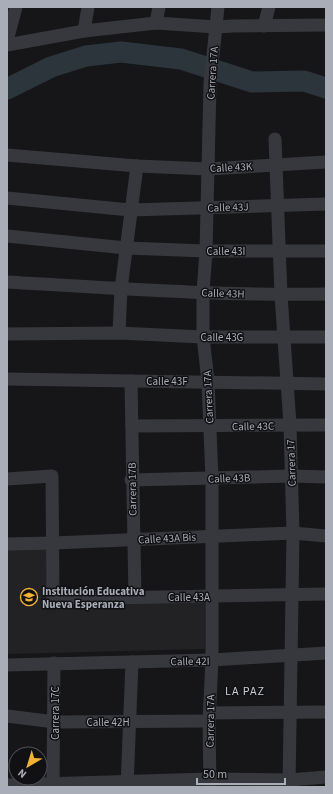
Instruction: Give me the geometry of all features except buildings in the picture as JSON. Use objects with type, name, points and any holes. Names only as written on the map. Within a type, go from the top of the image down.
[{"type":"street","points":[[7,41],[16,7]]},
{"type":"street","points":[[84,31],[88,7]]},
{"type":"street","points":[[156,23],[159,7]]},
{"type":"street","name":"Carrera 17A","points":[[210,783],[209,717],[212,660],[212,479],[208,381],[203,338],[203,292],[206,251],[210,84],[218,7]]},
{"type":"street","points":[[264,26],[269,7]]},
{"type":"street","points":[[7,45],[84,31],[156,23],[216,27],[326,25]]},
{"type":"street","name":"Carrera 17","points":[[275,139],[276,205],[288,383],[293,533],[289,783]]},
{"type":"street","name":"Calle 43K","points":[[7,155],[136,166],[208,169],[326,162]]},
{"type":"street","points":[[119,333],[121,289],[136,166]]},
{"type":"street","name":"Calle 43J","points":[[7,198],[130,210],[326,204]]},
{"type":"street","name":"Calle 43I","points":[[7,236],[126,248],[206,251],[326,251]]},
{"type":"street","name":"Calle 43H","points":[[7,282],[121,289],[281,295],[326,294]]},
{"type":"street","name":"Calle 43G","points":[[7,334],[119,333],[203,338],[285,336],[326,337]]},
{"type":"street","name":"Calle 43F","points":[[7,379],[326,384]]},
{"type":"street","name":"Carrera 17B","points":[[131,381],[131,480],[135,597]]},
{"type":"street","name":"Calle 43C","points":[[132,426],[209,427],[326,425]]},
{"type":"street","points":[[7,479],[52,476],[53,544]]},
{"type":"street","name":"Calle 43B","points":[[131,480],[291,476],[326,477]]},
{"type":"street","name":"Calle 43A Bis","points":[[7,544],[53,544],[211,535],[293,533],[326,536]]},
{"type":"street","name":"Calle 43A","points":[[53,544],[53,599],[291,593],[326,594]]},
{"type":"street","name":"Calle 42I","points":[[7,665],[212,660],[326,653]]},
{"type":"street","points":[[127,784],[132,662]]},
{"type":"street","name":"Carrera 17C","points":[[53,786],[55,722],[54,663]]},
{"type":"street","name":"Calle 42H","points":[[7,716],[55,722],[129,723],[291,712],[326,712]]},
{"type":"street","points":[[7,785],[53,786],[289,783],[326,777]]},
{"type":"shaded area","name":"Institución Educativa Nueva Esperanza","points":[[49,545],[52,600],[205,600],[205,649],[7,654],[7,547]]},
{"type":"waterway","points":[[7,89],[51,67],[86,56],[121,52],[181,59],[252,82],[304,81],[326,88]]},
{"type":"place","name":"Institución Educativa Nueva Esperanza","points":[[29,597]]},
{"type":"district","name":"LA PAZ","points":[[245,691]]}]
